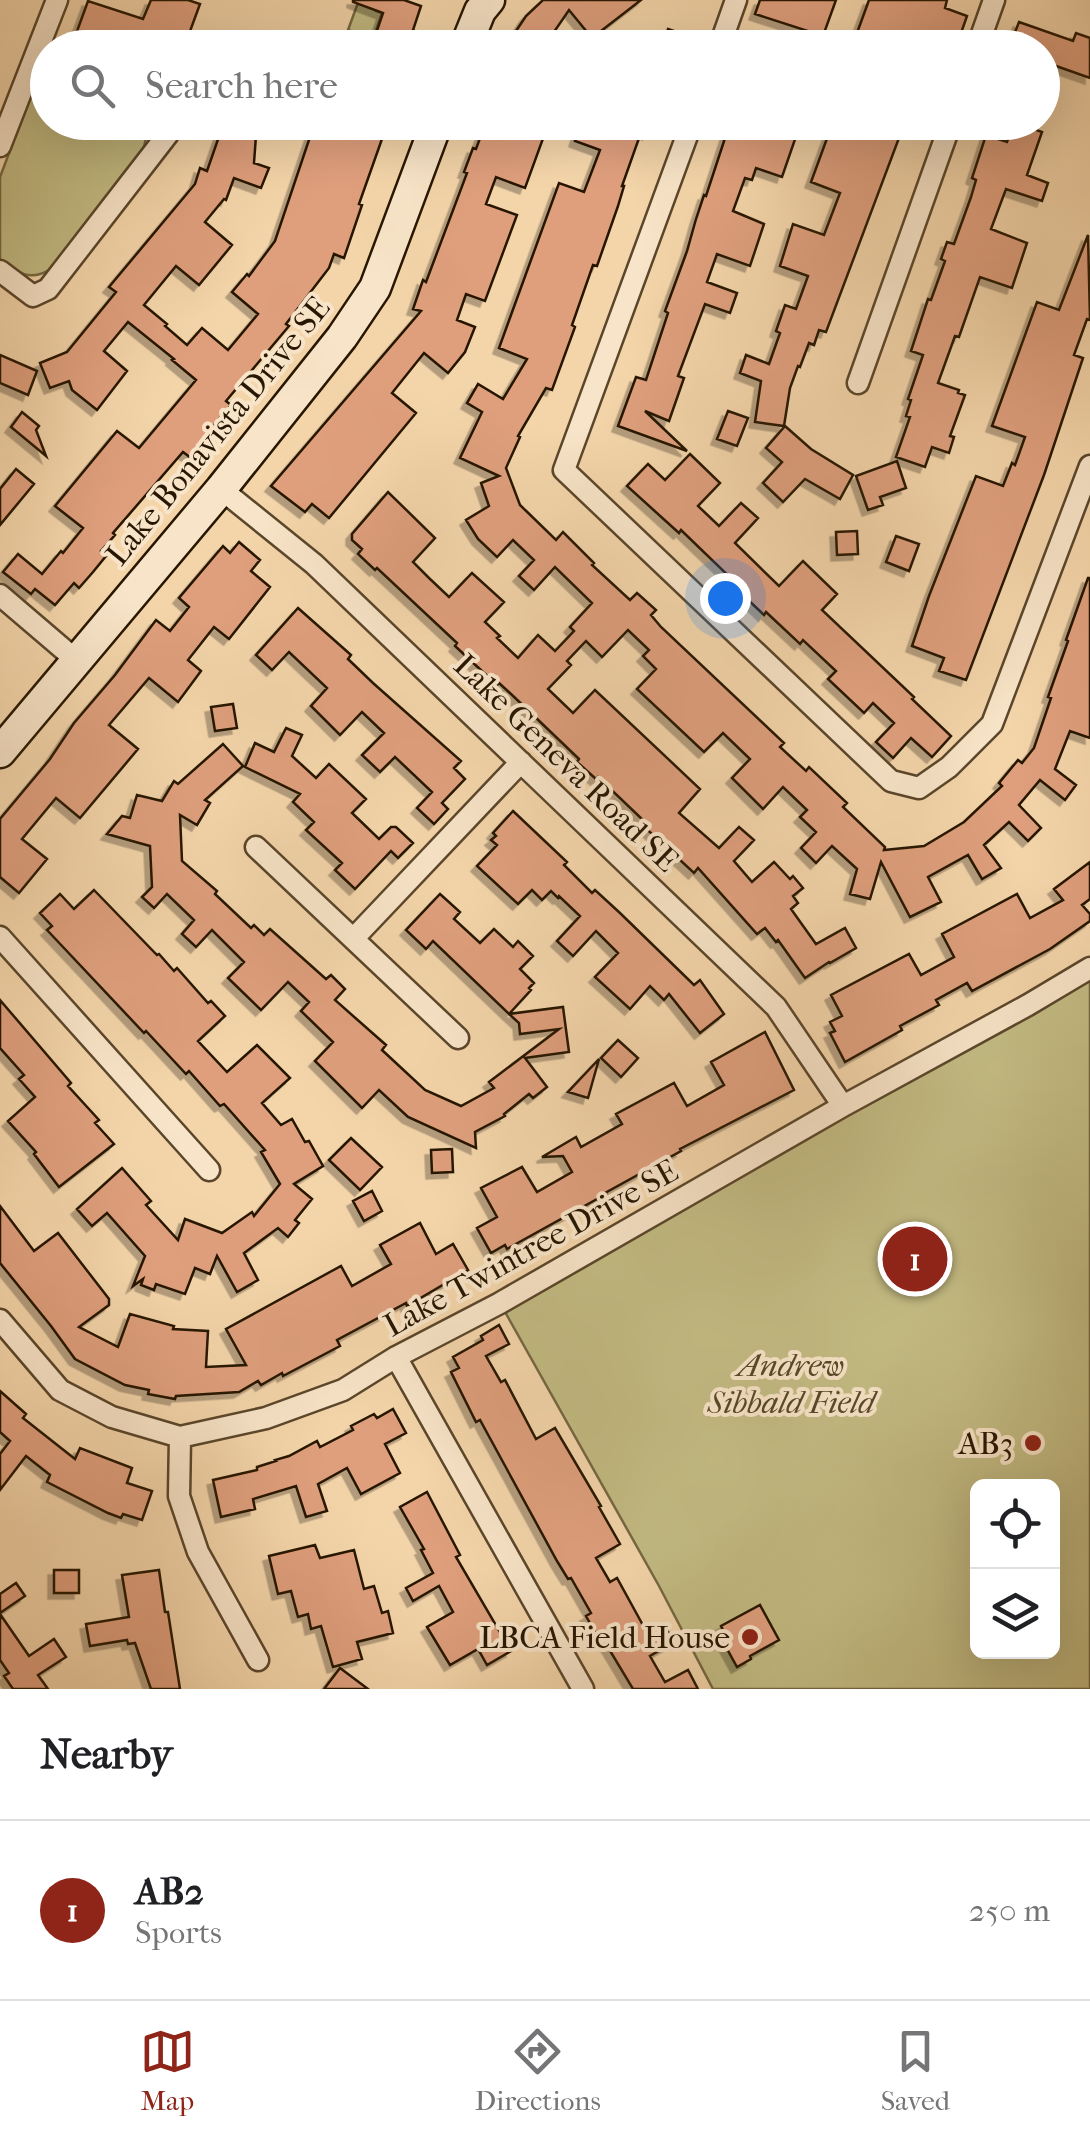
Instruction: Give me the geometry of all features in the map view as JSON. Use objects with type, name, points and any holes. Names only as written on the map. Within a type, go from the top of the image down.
[{"type":"street","points":[[49,30],[57,0]]},
{"type":"street","points":[[725,30],[736,0]]},
{"type":"street","points":[[984,30],[994,0]]},
{"type":"street","points":[[471,30],[479,4]]},
{"type":"street","points":[[0,146],[30,85]]},
{"type":"street","points":[[0,271],[33,296],[48,290],[163,140]]},
{"type":"street","name":"Lake Bonavista Drive SE","points":[[0,752],[342,336],[375,288],[430,140]]},
{"type":"street","points":[[685,140],[564,470],[892,781],[919,788],[949,767],[992,724],[1090,466]]},
{"type":"street","points":[[858,383],[945,140]]},
{"type":"street","name":"Lake Geneva Road SE","points":[[220,489],[314,564],[776,1007],[842,1106]]},
{"type":"street","points":[[0,596],[76,660]]},
{"type":"street","points":[[354,938],[521,762]]},
{"type":"street","points":[[256,846],[458,1038]]},
{"type":"street","points":[[0,937],[209,1170]]},
{"type":"street","name":"Lake Twintree Drive SE","points":[[0,1320],[60,1390],[112,1417],[180,1437],[266,1418],[343,1390],[1090,968]]},
{"type":"street","points":[[396,1357],[583,1689]]},
{"type":"street","points":[[180,1437],[180,1496],[198,1552],[258,1660]]},
{"type":"green space","points":[[359,0],[379,3],[376,11],[382,13],[376,30],[348,30]]},
{"type":"green space","points":[[30,98],[30,140],[146,140],[133,166],[42,274],[29,275],[0,259],[0,177]]},
{"type":"green space","name":"Andrew Sibbald Field","points":[[1090,968],[1090,1689],[713,1689],[500,1303]]},
{"type":"building","points":[[151,0],[188,0],[200,4],[190,30],[77,30],[88,1],[143,19]]},
{"type":"building","points":[[404,0],[421,6],[413,30],[377,30],[383,13],[353,2]]},
{"type":"building","points":[[543,0],[641,0],[602,30],[585,30],[569,10],[555,30],[517,30]]},
{"type":"building","points":[[760,0],[836,0],[825,30],[804,30],[755,14]]},
{"type":"building","points":[[869,0],[947,0],[945,8],[967,16],[962,30],[858,30]]},
{"type":"building","points":[[1019,22],[1042,30],[1016,30]]},
{"type":"building","points":[[1076,33],[1090,38],[1090,78],[1060,67],[1060,36],[1073,41]]},
{"type":"building","points":[[218,140],[256,140],[254,163],[269,168],[261,188],[234,178],[226,200],[205,222],[232,245],[199,285],[176,266],[144,305],[187,345],[202,328],[228,350],[258,314],[232,292],[275,241],[309,140],[382,140],[344,258],[334,254],[329,268],[286,324],[289,326],[226,401],[231,405],[212,427],[217,432],[209,442],[191,458],[183,452],[113,533],[101,551],[106,556],[93,572],[79,588],[74,583],[55,605],[35,589],[31,594],[3,572],[18,554],[42,574],[83,528],[55,506],[117,431],[139,448],[196,380],[128,322],[104,351],[127,371],[97,410],[72,390],[69,381],[50,388],[40,363],[67,352],[116,292],[109,287],[195,184],[200,168],[207,171]]},
{"type":"building","points":[[479,140],[542,140],[525,188],[496,177],[486,204],[517,215],[485,301],[466,294],[457,320],[475,327],[465,352],[448,373],[424,353],[392,393],[416,413],[329,518],[312,504],[305,512],[271,486],[421,311],[413,309],[467,173],[464,172],[473,148]]},
{"type":"building","points":[[638,140],[552,390],[546,388],[518,436],[506,468],[520,505],[556,540],[563,532],[630,600],[637,593],[656,610],[651,615],[661,627],[784,743],[780,747],[806,771],[809,767],[847,803],[843,807],[884,850],[924,846],[964,822],[1002,786],[999,783],[1018,760],[1022,763],[1034,748],[1066,640],[1090,578],[1090,738],[1070,731],[1055,769],[1076,785],[1065,800],[1040,780],[1019,805],[1041,828],[1028,841],[1009,822],[984,845],[1001,868],[982,879],[968,855],[928,877],[941,902],[910,917],[881,862],[870,899],[850,894],[857,869],[832,846],[816,863],[801,848],[816,832],[800,817],[807,810],[783,787],[763,809],[732,778],[750,759],[723,733],[704,752],[637,689],[656,669],[643,656],[649,650],[628,630],[602,657],[586,641],[567,661],[571,665],[548,689],[573,713],[595,690],[700,789],[679,813],[719,848],[739,827],[754,840],[734,861],[752,882],[774,862],[790,879],[793,876],[803,888],[793,896],[798,903],[791,909],[816,944],[845,928],[856,948],[805,978],[778,940],[765,928],[757,934],[698,868],[694,873],[640,823],[643,820],[577,762],[579,759],[511,694],[358,554],[362,549],[352,540],[352,534],[388,492],[435,538],[413,562],[449,597],[472,573],[504,602],[485,622],[518,658],[538,635],[555,651],[592,603],[555,567],[534,590],[519,576],[534,560],[513,540],[497,557],[478,539],[466,520],[489,506],[481,483],[499,476],[460,458],[482,412],[467,403],[478,384],[503,399],[527,359],[499,348],[559,183],[584,192],[600,150],[575,141]]},
{"type":"building","points":[[724,140],[795,140],[782,177],[756,168],[752,180],[745,178],[733,211],[764,224],[750,266],[717,254],[707,282],[737,293],[730,313],[705,304],[678,376],[684,378],[669,421],[645,411],[687,451],[618,426],[636,377],[646,380],[668,313],[665,311]]},
{"type":"building","points":[[826,140],[898,140],[826,332],[819,330],[814,345],[809,343],[798,366],[784,426],[755,422],[761,381],[740,373],[746,355],[769,364],[785,305],[796,309],[808,276],[780,266],[793,224],[824,235],[840,193],[811,182]]},
{"type":"building","points":[[984,140],[1039,140],[1027,175],[1048,183],[1042,201],[1006,189],[991,229],[1027,243],[1012,288],[980,277],[938,383],[965,395],[950,436],[954,437],[949,453],[932,447],[925,467],[896,457],[910,417],[906,416],[911,400],[908,399],[923,355],[911,351],[945,261],[941,259],[947,242],[954,244],[971,197],[976,180],[972,178]]},
{"type":"building","points":[[1088,235],[1090,320],[1087,319],[1074,355],[1083,358],[1044,475],[966,680],[939,671],[944,658],[912,646],[976,476],[1003,486],[1012,463],[1015,465],[1025,437],[992,426],[1037,302],[1059,310]]},
{"type":"building","points":[[0,355],[37,371],[28,395],[0,383]]},
{"type":"building","points":[[728,411],[748,418],[737,446],[717,439]]},
{"type":"building","points":[[22,412],[39,426],[36,430],[46,456],[11,427]]},
{"type":"building","points":[[785,426],[811,449],[853,475],[840,499],[805,479],[783,502],[763,483],[782,462],[766,448]]},
{"type":"building","points":[[690,454],[720,483],[698,506],[719,526],[741,503],[758,518],[735,543],[779,586],[803,561],[837,594],[822,610],[951,736],[932,757],[911,738],[893,758],[876,742],[894,723],[873,703],[864,713],[828,679],[836,671],[803,640],[800,644],[766,612],[764,615],[681,530],[679,533],[627,486],[648,464],[665,480]]},
{"type":"building","points":[[897,461],[906,488],[880,497],[883,505],[868,510],[856,476]]},
{"type":"building","points":[[16,469],[34,484],[0,525],[0,489]]},
{"type":"building","points":[[857,531],[858,554],[837,555],[836,532]]},
{"type":"building","points":[[896,536],[919,544],[909,571],[886,562]]},
{"type":"building","points":[[239,542],[260,560],[251,571],[270,587],[229,639],[214,627],[188,660],[201,671],[178,702],[149,678],[109,725],[138,749],[80,818],[56,798],[22,839],[47,859],[19,893],[0,877],[0,819],[156,620],[170,631],[189,607],[179,598],[223,546],[230,553]]},
{"type":"building","points":[[298,608],[351,655],[348,659],[373,683],[461,761],[454,768],[465,779],[442,803],[448,809],[434,824],[417,808],[432,792],[395,757],[380,772],[362,755],[384,733],[362,712],[340,735],[311,706],[327,688],[289,652],[272,670],[256,655]]},
{"type":"building","points":[[233,704],[237,728],[215,731],[211,707]]},
{"type":"building","points":[[286,728],[302,735],[292,756],[316,778],[329,764],[366,799],[352,813],[379,839],[396,827],[413,843],[398,858],[391,851],[355,889],[335,870],[342,863],[306,830],[314,822],[293,802],[300,794],[245,767],[255,743],[274,752]]},
{"type":"building","points":[[223,744],[243,766],[205,800],[210,803],[197,825],[180,815],[182,861],[251,928],[254,925],[264,935],[270,929],[326,979],[331,975],[345,989],[335,1000],[386,1045],[382,1050],[425,1090],[461,1106],[494,1088],[489,1082],[559,1029],[520,1034],[519,1023],[509,1014],[563,1007],[569,1052],[525,1058],[547,1087],[533,1098],[529,1094],[505,1116],[475,1132],[476,1148],[408,1117],[379,1090],[362,1108],[315,1061],[333,1042],[301,1011],[309,1002],[288,982],[261,1010],[228,978],[244,962],[212,930],[196,947],[182,934],[194,920],[167,894],[154,908],[142,897],[152,887],[150,846],[107,834],[122,816],[130,818],[137,795],[162,801],[174,781],[178,784]]},
{"type":"building","points":[[513,811],[567,862],[564,865],[592,893],[595,890],[694,985],[700,980],[724,1014],[700,1033],[669,994],[664,1000],[650,986],[630,1009],[595,977],[618,953],[596,931],[573,956],[557,941],[580,916],[559,896],[551,891],[542,900],[532,890],[518,904],[477,866],[497,845],[491,840],[496,836],[493,833]]},
{"type":"building","points":[[1090,862],[1090,899],[1082,905],[1090,914],[1090,921],[1050,949],[972,991],[967,983],[936,1000],[939,1005],[845,1062],[830,1033],[835,1031],[830,1022],[842,1016],[831,995],[909,954],[921,975],[954,957],[942,934],[1017,894],[1030,918],[1063,900],[1054,889]]},
{"type":"building","points":[[94,890],[157,955],[174,971],[177,968],[225,1016],[198,1041],[227,1072],[257,1045],[290,1078],[262,1103],[281,1125],[292,1119],[323,1166],[294,1184],[312,1199],[295,1220],[299,1223],[288,1237],[278,1228],[244,1253],[258,1280],[237,1292],[217,1256],[210,1274],[195,1268],[185,1294],[156,1284],[154,1290],[141,1285],[143,1279],[133,1286],[145,1256],[107,1213],[92,1226],[77,1209],[122,1168],[151,1201],[146,1205],[178,1240],[185,1219],[222,1233],[252,1212],[254,1216],[280,1184],[261,1152],[265,1150],[224,1104],[220,1106],[189,1071],[186,1074],[144,1033],[47,930],[52,926],[40,913],[60,894],[74,909]]},
{"type":"building","points":[[440,894],[460,912],[454,919],[480,943],[494,929],[513,947],[518,941],[533,956],[520,969],[534,983],[509,1014],[433,941],[426,949],[406,930]]},
{"type":"building","points":[[0,1000],[71,1083],[68,1086],[99,1120],[95,1123],[114,1144],[59,1187],[36,1152],[8,1121],[35,1097],[19,1079],[24,1075],[0,1048]]},
{"type":"building","points":[[765,1032],[794,1090],[680,1149],[507,1249],[505,1245],[491,1253],[477,1228],[497,1217],[481,1188],[522,1167],[537,1192],[572,1172],[563,1156],[542,1157],[576,1137],[581,1147],[622,1124],[616,1114],[674,1083],[687,1106],[724,1085],[711,1062]]},
{"type":"building","points":[[618,1040],[638,1058],[621,1077],[601,1058]]},
{"type":"building","points":[[599,1059],[588,1098],[568,1092]]},
{"type":"building","points":[[351,1138],[382,1167],[360,1190],[329,1160]]},
{"type":"building","points":[[452,1149],[453,1172],[432,1173],[431,1150]]},
{"type":"building","points":[[372,1191],[382,1211],[364,1221],[353,1201]]},
{"type":"building","points":[[0,1206],[34,1251],[58,1233],[109,1299],[109,1305],[79,1327],[118,1347],[130,1314],[174,1326],[173,1329],[208,1331],[206,1367],[246,1365],[226,1329],[341,1266],[352,1286],[391,1264],[380,1245],[420,1223],[436,1254],[453,1244],[468,1270],[407,1306],[406,1303],[337,1340],[340,1346],[283,1376],[282,1373],[261,1385],[258,1381],[239,1392],[175,1399],[125,1385],[75,1359],[0,1263]]},
{"type":"building","points":[[499,1325],[509,1344],[486,1356],[501,1382],[505,1380],[536,1439],[555,1428],[620,1544],[596,1558],[610,1582],[617,1578],[650,1638],[666,1628],[674,1642],[650,1656],[665,1682],[688,1670],[698,1689],[633,1689],[600,1634],[597,1636],[586,1616],[591,1613],[557,1561],[480,1420],[476,1422],[451,1372],[459,1368],[453,1357],[483,1340],[481,1336]]},
{"type":"building","points":[[0,1391],[26,1414],[23,1418],[75,1459],[80,1448],[132,1468],[127,1483],[152,1491],[142,1520],[108,1513],[47,1482],[50,1475],[26,1456],[0,1490],[0,1454],[10,1441],[0,1432]]},
{"type":"building","points":[[393,1409],[406,1433],[385,1444],[400,1473],[361,1494],[347,1468],[318,1484],[327,1511],[306,1517],[296,1486],[253,1499],[255,1509],[221,1517],[213,1480],[257,1470],[317,1441],[320,1447],[374,1414],[377,1418]]},
{"type":"building","points":[[427,1492],[460,1555],[456,1557],[511,1651],[487,1665],[478,1649],[450,1665],[427,1627],[453,1612],[439,1586],[413,1601],[406,1588],[433,1573],[400,1507]]},
{"type":"building","points":[[315,1545],[320,1558],[354,1550],[364,1589],[374,1586],[382,1613],[388,1611],[393,1633],[357,1642],[362,1659],[333,1667],[321,1626],[311,1629],[308,1614],[298,1617],[291,1591],[278,1594],[269,1556]]},
{"type":"building","points":[[54,1570],[79,1570],[79,1593],[54,1593]]},
{"type":"building","points":[[159,1570],[180,1689],[151,1689],[135,1643],[128,1644],[127,1640],[90,1646],[86,1624],[129,1617],[122,1575]]},
{"type":"building","points":[[16,1583],[25,1596],[0,1613],[0,1594]]},
{"type":"building","name":"LBCA Field House","points":[[760,1605],[779,1640],[737,1667],[721,1638],[726,1636],[721,1626]]},
{"type":"building","points":[[0,1614],[29,1656],[54,1639],[66,1657],[38,1675],[48,1689],[13,1689],[4,1676],[9,1673],[0,1660]]},
{"type":"building","points":[[340,1668],[368,1689],[324,1689]]},
{"type":"place","name":"AB2","points":[[915,1259]]},
{"type":"place","name":"AB3","points":[[1033,1443]]},
{"type":"place","name":"LBCA Field House","points":[[750,1637]]}]
